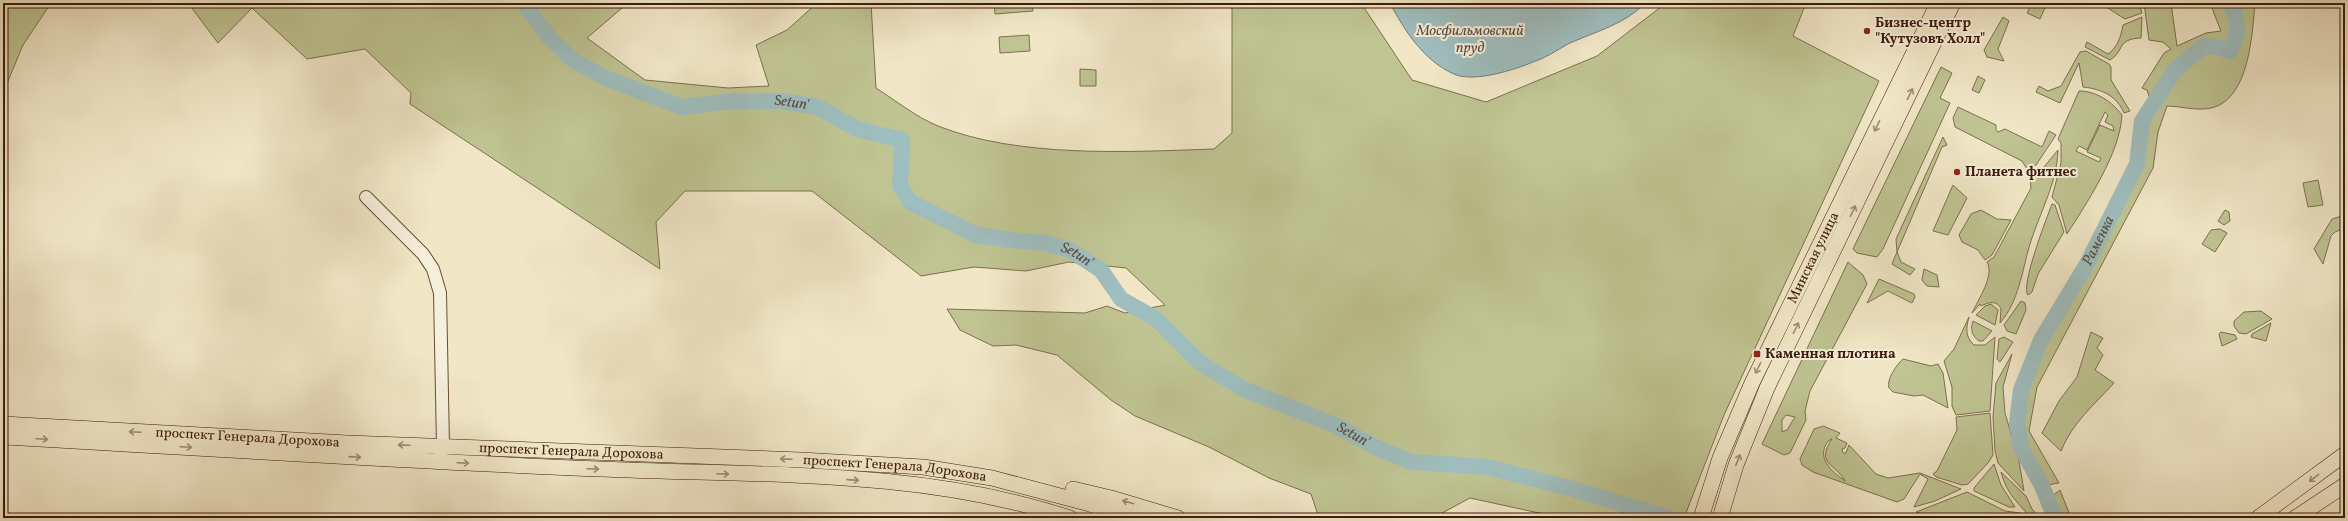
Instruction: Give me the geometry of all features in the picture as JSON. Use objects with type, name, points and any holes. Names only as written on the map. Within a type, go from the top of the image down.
[{"type":"main road","name":"Минская улица","points":[[1701,518],[1708,492],[1752,382],[1938,3]]},
{"type":"main road","name":"Минская улица","points":[[1720,518],[1736,465],[1767,388],[1954,3]]},
{"type":"main road","name":"проспект Генерала Дорохова","points":[[3,424],[331,442],[801,460],[915,466],[1001,481],[1090,504],[1133,518]]},
{"type":"main road","name":"проспект Генерала Дорохова","points":[[3,437],[424,462],[798,476],[917,484],[994,497],[1038,507],[1070,518]]},
{"type":"main road","points":[[2258,518],[2345,454]]},
{"type":"main road","points":[[1001,481],[1075,490],[1116,499],[1178,518]]},
{"type":"main road","points":[[2295,518],[2345,485]]},
{"type":"main road","points":[[2310,518],[2345,485]]},
{"type":"street","points":[[366,197],[423,254],[433,269],[440,293],[443,446],[440,456],[424,462]]},
{"type":"green space","points":[[3,3],[51,3],[23,45],[3,93]]},
{"type":"green space","points":[[188,3],[617,3],[622,8],[587,38],[645,80],[728,88],[769,86],[756,45],[787,30],[817,3],[871,3],[876,88],[914,113],[938,126],[1003,144],[1074,151],[1214,149],[1232,133],[1232,3],[1361,3],[1412,80],[1486,102],[1597,56],[1666,3],[1806,3],[1793,36],[1879,81],[1724,415],[1684,518],[1562,518],[1470,498],[1433,518],[1319,518],[1311,494],[1269,478],[1209,447],[1135,416],[1111,400],[1057,355],[1016,345],[993,346],[960,330],[947,309],[1085,313],[1107,306],[1125,313],[1165,305],[1126,268],[1069,262],[1026,271],[974,267],[921,276],[812,191],[685,191],[656,222],[660,269],[410,104],[411,93],[365,49],[307,59],[252,8],[218,43]]},
{"type":"green space","points":[[994,3],[1032,3],[1033,11],[995,14]]},
{"type":"green space","points":[[2032,3],[2047,3],[2040,19],[2027,13]]},
{"type":"green space","points":[[2104,3],[2139,3],[2142,13],[2125,19],[2103,5]]},
{"type":"green space","points":[[2144,3],[2171,3],[2177,46],[2206,33],[2221,31],[2210,3],[2255,3],[2249,51],[2245,68],[2239,83],[2231,96],[2219,105],[2204,109],[2167,106],[2158,132],[2153,168],[2037,387],[2029,431],[2059,483],[2042,486],[2021,448],[2017,423],[2021,390],[2041,340],[2087,264],[2137,164],[2142,121],[2152,105],[2147,90],[2142,88],[2164,53],[2171,49],[2163,42],[2149,40]]},
{"type":"green space","points":[[2003,17],[2009,21],[1998,49],[2004,61],[1987,57],[1984,50]]},
{"type":"green space","points":[[2142,17],[2141,38],[2133,39],[2124,43],[2115,57],[2110,60],[2085,47],[2087,42],[2108,54],[2117,45],[2123,25]]},
{"type":"green space","points":[[1029,35],[1030,51],[1000,53],[999,37]]},
{"type":"green space","points":[[2086,51],[2109,64],[2111,67],[2111,80],[2130,111],[2124,113],[2117,102],[2108,94],[2083,87],[2079,63],[2060,103],[2036,92],[2039,86],[2048,91],[2061,86],[2080,52]]},
{"type":"green space","points":[[1941,67],[1952,73],[1940,98],[1950,103],[1883,249],[1877,257],[1857,253],[1853,249]]},
{"type":"green space","points":[[1080,69],[1096,70],[1096,86],[1080,86]]},
{"type":"green space","points":[[1978,76],[1985,80],[1979,93],[1972,90]]},
{"type":"green space","points":[[2079,91],[2086,91],[2104,98],[2122,115],[2116,145],[2109,161],[2093,192],[2067,234],[2059,205],[2052,197],[2061,163],[2061,143],[2058,139]],"holes":[[[2105,112],[2108,115],[2105,122],[2113,126],[2114,131],[2100,125],[2087,152],[2101,158],[2099,162],[2076,151],[2079,146],[2087,150]]]},
{"type":"green space","points":[[1958,107],[1996,125],[1996,130],[1998,132],[2005,129],[2042,147],[2049,131],[2056,135],[2036,165],[2027,169],[2022,161],[1955,127],[1953,118]]},
{"type":"green space","points":[[1943,137],[1947,145],[1942,147],[1897,252],[1896,239]]},
{"type":"green space","points":[[2058,150],[2055,174],[2030,244],[2012,305],[2000,323],[2001,309],[1995,303],[1981,306],[1980,304],[1972,313],[1985,288],[1989,274],[1987,262],[1994,257],[2031,188],[2030,178],[2044,167]]},
{"type":"green space","points":[[2318,180],[2323,205],[2308,207],[2303,183]]},
{"type":"green space","points":[[1953,185],[1967,198],[1948,235],[1933,231]]},
{"type":"green space","points":[[2052,204],[2055,205],[2064,232],[2038,274],[2032,292],[2028,295],[2028,279],[2031,266]]},
{"type":"green space","points":[[1981,210],[1997,219],[2011,220],[1992,255],[1985,260],[1978,250],[1962,242],[1959,235],[1971,214]]},
{"type":"green space","points":[[2225,210],[2229,212],[2230,221],[2224,225],[2218,221]]},
{"type":"green space","points":[[2345,215],[2345,228],[2335,232],[2331,236],[2323,264],[2314,249],[2332,219]]},
{"type":"green space","points":[[2220,229],[2227,233],[2215,252],[2202,244],[2211,230]]},
{"type":"green space","points":[[1897,252],[1901,262],[1915,269],[1910,275],[1892,264]]},
{"type":"green space","points":[[1848,262],[1863,275],[1867,284],[1810,391],[1805,411],[1806,420],[1790,453],[1784,455],[1762,444]],"holes":[[[1786,415],[1795,417],[1787,430],[1782,432],[1782,420]]]},
{"type":"green space","points":[[1924,269],[1937,275],[1939,287],[1927,286],[1922,280]]},
{"type":"green space","points":[[1879,279],[1914,294],[1915,297],[1912,303],[1888,291],[1867,303]]},
{"type":"green space","points":[[2021,301],[2025,303],[2026,310],[2016,334],[2007,331],[2004,325]]},
{"type":"green space","points":[[1991,304],[1998,310],[1995,325],[1976,315],[1985,306]]},
{"type":"green space","points":[[2261,311],[2272,319],[2246,334],[2239,333],[2234,326],[2234,321],[2244,312]]},
{"type":"green space","points":[[1969,317],[1967,332],[1969,339],[1974,345],[1985,345],[1995,337],[1990,411],[1956,415],[1952,406],[1952,387],[1944,361],[1954,349]]},
{"type":"green space","points":[[1973,321],[1992,331],[1983,341],[1979,341],[1973,335]]},
{"type":"green space","points":[[2271,323],[2266,341],[2251,337],[2252,334]]},
{"type":"green space","points":[[2091,332],[2103,338],[2097,348],[2103,355],[2095,370],[2114,383],[2077,423],[2061,451],[2042,433],[2059,401],[2077,377]]},
{"type":"green space","points":[[2221,332],[2235,335],[2237,339],[2222,346],[2219,334]]},
{"type":"green space","points":[[2004,337],[2013,342],[2000,362],[1997,359],[1999,339]]},
{"type":"green space","points":[[2012,354],[2003,387],[2005,413],[2019,461],[2024,491],[1998,463],[1995,451],[1993,417],[1996,383]]},
{"type":"green space","points":[[1903,359],[1931,366],[1938,364],[1943,373],[1948,408],[1923,395],[1914,396],[1893,392],[1889,388],[1889,381],[1895,368]]},
{"type":"green space","points":[[1990,413],[1993,455],[1988,463],[1968,484],[1962,485],[1936,477],[1933,474],[1937,471],[1957,430],[1956,417]]},
{"type":"green space","points":[[1823,426],[1840,433],[1836,438],[1847,443],[1845,448],[1842,449],[1843,453],[1846,453],[1849,445],[1876,474],[1888,478],[1920,473],[1961,489],[1935,501],[1914,507],[1928,479],[1920,474],[1904,499],[1897,502],[1813,472],[1802,465],[1800,459],[1814,429]],"holes":[[[1832,439],[1827,447],[1826,459],[1845,481],[1830,468],[1824,458],[1825,447],[1828,441]]]},
{"type":"green space","points":[[1994,464],[2001,485],[2015,507],[2009,507],[1974,491],[1974,488]]},
{"type":"green space","points":[[2001,472],[2026,496],[2032,509],[2040,518],[2031,518],[2017,502],[2009,492]]},
{"type":"green space","points":[[2060,490],[2071,518],[2047,518],[2043,503]]},
{"type":"green space","points":[[1967,492],[2005,511],[2020,513],[2027,518],[2011,513],[2006,518],[1933,518],[1916,512]]},
{"type":"water","name":"Мосфильмовский пруд","points":[[1390,3],[1645,3],[1629,17],[1568,44],[1538,60],[1505,72],[1472,77],[1454,74],[1433,61],[1424,53],[1408,34]]},
{"type":"waterway","name":"Setun'","points":[[523,3],[551,39],[574,61],[608,79],[682,107],[733,101],[781,101],[818,107],[857,129],[902,140],[900,185],[910,202],[976,235],[1045,243],[1070,250],[1101,270],[1121,299],[1156,319],[1198,361],[1243,389],[1335,425],[1377,448],[1412,462],[1487,467],[1573,489],[1669,518]]},
{"type":"waterway","name":"Раменка","points":[[2055,518],[2042,486],[2021,448],[2017,423],[2021,390],[2041,340],[2087,264],[2137,164],[2142,121],[2175,70],[2204,46],[2218,47],[2230,51],[2233,46],[2237,34],[2237,27],[2235,15],[2230,3]]},
{"type":"waterway","points":[[1619,504],[1624,517]]},
{"type":"place","name":"Бизнес-центр \"Кутузовъ Холл\"","points":[[1867,31]]},
{"type":"place","name":"Планета фитнес","points":[[1957,172]]},
{"type":"place","name":"Каменная плотина","points":[[1757,354]]}]
